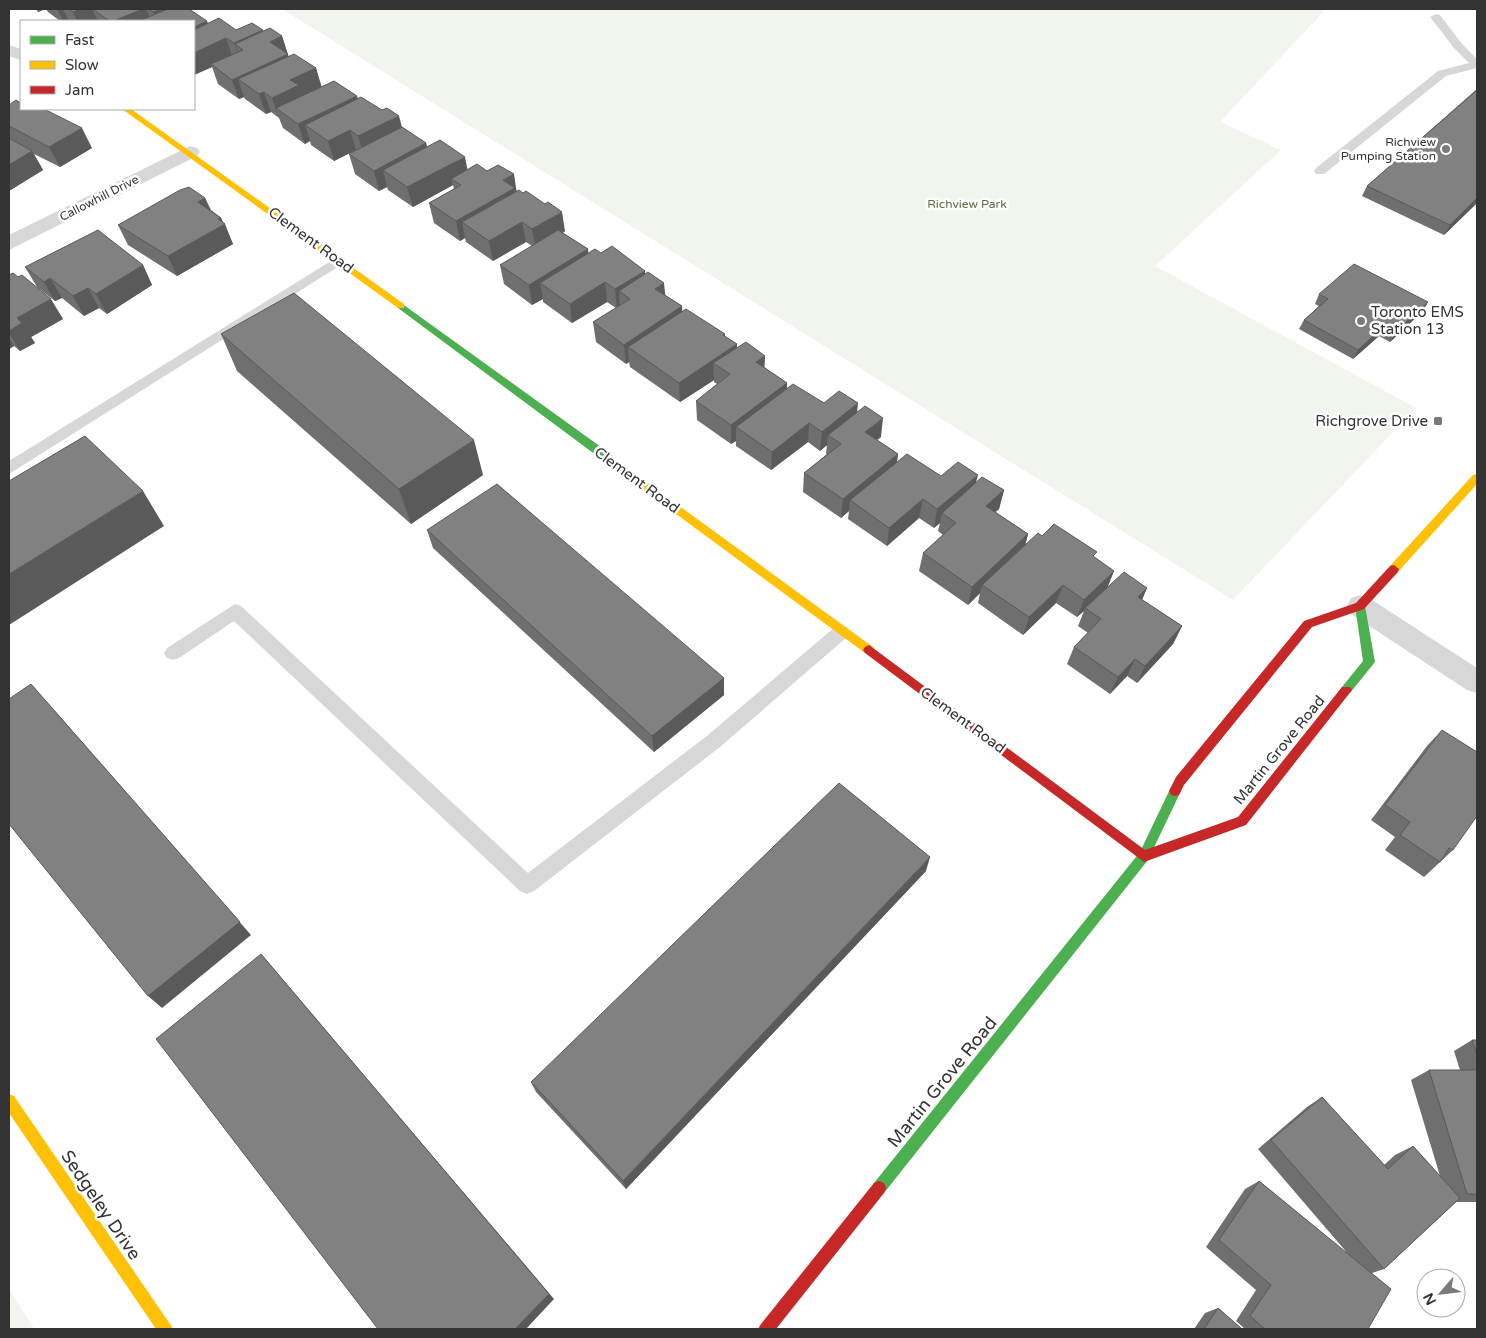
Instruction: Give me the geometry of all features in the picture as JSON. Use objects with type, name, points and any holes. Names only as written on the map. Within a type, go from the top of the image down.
[{"type":"street","name":"Clement Road","points":[[127,110],[190,152],[338,260],[1068,797],[1144,856]]},
{"type":"street","name":"Callowhill Drive","points":[[9,244],[190,152]]},
{"type":"street","name":"Martin Grove Road","points":[[766,1329],[1144,856],[1180,781],[1308,624],[1360,606],[1477,478]]},
{"type":"street","name":"Martin Grove Road","points":[[1144,856],[1242,821],[1369,662],[1360,606]]},
{"type":"street","points":[[1360,606],[1477,682]]},
{"type":"street","name":"Sedgeley Drive","points":[[9,1101],[165,1329]]},
{"type":"lane","points":[[1436,17],[1458,46],[1476,64]]},
{"type":"lane","points":[[1320,171],[1442,73],[1476,64]]},
{"type":"lane","points":[[9,468],[338,260]]},
{"type":"lane","points":[[173,653],[235,611],[527,884],[714,741],[842,632]]},
{"type":"green space","name":"Richview Park","points":[[282,9],[1326,9],[1220,122],[1281,150],[1155,266],[1416,408],[1233,600]]},
{"type":"green space","points":[[9,1289],[34,1329],[9,1329]]},
{"type":"building","points":[[69,9],[80,9],[73,12]]},
{"type":"building","points":[[92,9],[143,9],[116,20],[108,20]]},
{"type":"building","points":[[148,9],[162,9],[153,12]]},
{"type":"building","points":[[168,9],[189,9],[207,21],[195,27],[195,20],[141,20]]},
{"type":"building","points":[[219,18],[236,30],[252,23],[263,30],[234,43],[226,38],[195,53],[195,30]]},
{"type":"building","points":[[270,28],[282,36],[270,42],[288,54],[232,80],[211,64],[243,50],[235,44]]},
{"type":"building","points":[[294,54],[316,68],[290,80],[299,85],[272,98],[264,92],[259,94],[238,79]]},
{"type":"building","points":[[334,81],[357,96],[298,124],[276,108]]},
{"type":"building","name":"Richview Pumping Station","points":[[1477,90],[1477,198],[1450,225],[1367,186]]},
{"type":"building","points":[[361,97],[382,110],[387,108],[399,116],[358,136],[350,130],[328,141],[305,125]]},
{"type":"building","points":[[16,100],[20,102],[20,110],[46,110],[82,128],[49,147],[9,126],[9,105]]},
{"type":"building","points":[[402,127],[426,143],[374,171],[349,154]]},
{"type":"building","points":[[9,138],[32,151],[9,165]]},
{"type":"building","points":[[440,140],[465,157],[407,187],[383,170]]},
{"type":"building","points":[[477,164],[487,171],[498,165],[514,174],[503,180],[515,188],[456,221],[429,203],[461,185],[451,179]]},
{"type":"building","points":[[189,187],[205,198],[198,202],[221,218],[218,219],[225,224],[168,256],[118,225],[180,190]]},
{"type":"building","points":[[519,190],[523,193],[526,191],[545,204],[548,202],[562,212],[532,229],[522,222],[489,241],[462,222]]},
{"type":"building","points":[[98,230],[143,265],[96,294],[88,288],[73,296],[50,278],[44,282],[25,267]]},
{"type":"building","points":[[558,230],[588,249],[529,285],[500,265]]},
{"type":"building","points":[[612,246],[645,271],[615,289],[605,282],[570,304],[540,283],[595,249],[601,253]]},
{"type":"building","name":"Toronto EMS Station 13","points":[[1354,264],[1428,302],[1395,332],[1384,326],[1358,350],[1304,320],[1328,299],[1319,294]]},
{"type":"building","points":[[648,272],[664,283],[655,289],[682,306],[624,345],[593,322],[630,299],[619,291]]},
{"type":"building","points":[[13,273],[18,277],[22,275],[51,299],[17,318],[22,323],[9,331],[9,275]]},
{"type":"building","points":[[294,293],[474,440],[399,489],[221,334]]},
{"type":"building","points":[[686,309],[737,344],[679,383],[628,347]]},
{"type":"building","points":[[746,342],[765,356],[756,362],[787,383],[731,425],[696,401],[730,374],[713,363]]},
{"type":"building","points":[[793,384],[824,403],[839,391],[858,403],[822,432],[809,423],[772,452],[736,427]]},
{"type":"building","points":[[865,406],[883,418],[865,432],[898,454],[843,499],[804,473],[841,444],[828,435]]},
{"type":"building","points":[[85,436],[143,491],[9,574],[9,481]]},
{"type":"building","points":[[907,454],[941,476],[958,462],[978,475],[937,509],[923,499],[889,528],[850,500]]},
{"type":"building","points":[[982,477],[1004,490],[986,506],[1028,534],[972,587],[923,553],[956,523],[942,513]]},
{"type":"building","points":[[497,484],[724,678],[652,736],[427,530]]},
{"type":"building","points":[[1054,524],[1097,552],[1093,556],[1114,571],[1084,600],[1063,585],[1029,617],[982,585],[1038,533],[1042,536]]},
{"type":"building","points":[[1124,572],[1147,588],[1138,597],[1182,626],[1145,666],[1135,659],[1118,677],[1074,647],[1101,619],[1085,608]]},
{"type":"building","points":[[31,684],[240,922],[148,996],[9,824],[9,699]]},
{"type":"building","points":[[1442,730],[1477,752],[1477,816],[1453,850],[1449,848],[1440,862],[1400,835],[1410,822],[1385,805]]},
{"type":"building","points":[[839,783],[930,857],[623,1181],[531,1082]]},
{"type":"building","points":[[261,954],[549,1294],[515,1329],[378,1329],[156,1039]]},
{"type":"building","points":[[1472,1040],[1477,1040],[1477,1055]]},
{"type":"building","points":[[1429,1070],[1477,1070],[1477,1194],[1467,1194]]},
{"type":"building","points":[[1322,1097],[1388,1169],[1413,1146],[1460,1198],[1384,1269],[1271,1140]]},
{"type":"building","points":[[1259,1181],[1391,1289],[1368,1329],[1265,1329],[1250,1316],[1271,1285],[1219,1240]]},
{"type":"building","points":[[1218,1308],[1242,1329],[1204,1329]]},
{"type":"traffic: fast","points":[[401,306],[608,458]]},
{"type":"traffic: fast","points":[[1346,690],[1369,662],[1360,606]]},
{"type":"traffic: fast","points":[[879,1188],[1144,856],[1175,791]]},
{"type":"traffic: slow","points":[[127,110],[401,306]]},
{"type":"traffic: slow","points":[[608,458],[869,650]]},
{"type":"traffic: slow","points":[[1394,569],[1477,478]]},
{"type":"traffic: slow","points":[[9,1101],[165,1329]]},
{"type":"traffic: jam","points":[[1175,791],[1180,781],[1308,624],[1360,606],[1394,569]]},
{"type":"traffic: jam","points":[[869,650],[1144,856]]},
{"type":"traffic: jam","points":[[1144,856],[1242,821],[1346,690]]},
{"type":"traffic: jam","points":[[766,1329],[879,1188]]},
{"type":"place","name":"Richview Pumping Station","points":[[1446,149]]},
{"type":"place","name":"Toronto EMS Station 13","points":[[1361,321]]},
{"type":"place","name":"Richgrove Drive","points":[[1438,421]]}]
